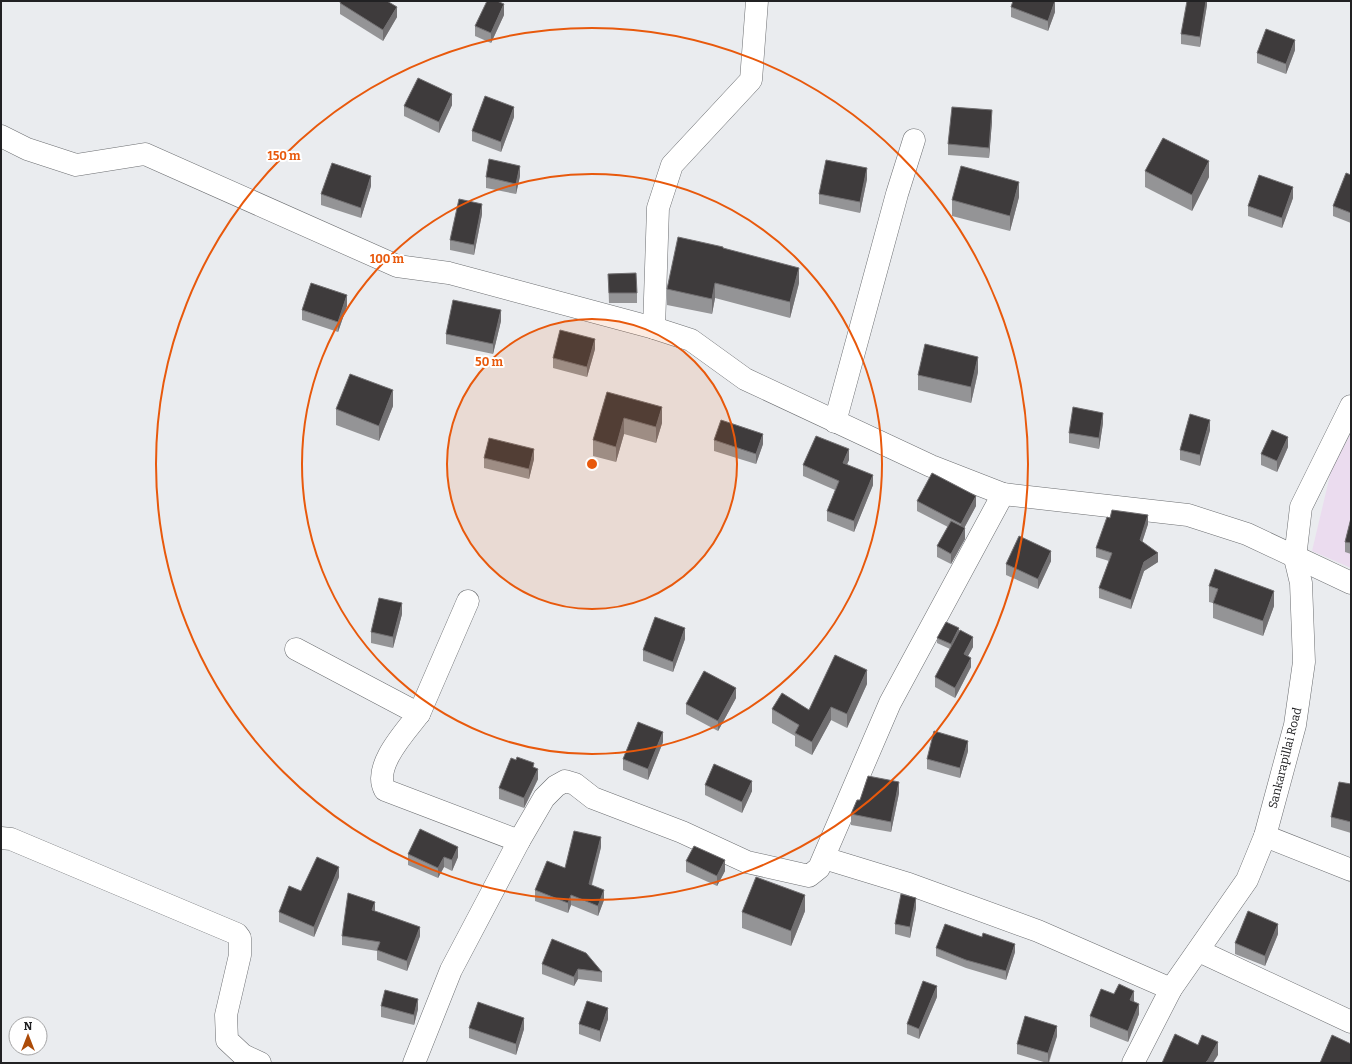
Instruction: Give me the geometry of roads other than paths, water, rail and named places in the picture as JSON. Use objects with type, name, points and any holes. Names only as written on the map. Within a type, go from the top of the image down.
[{"type":"street","points":[[654,328],[658,208],[672,165],[751,80],[757,1]]},
{"type":"street","points":[[1,136],[27,150],[76,165],[145,154],[397,266],[449,273],[654,328],[692,340],[745,379],[931,466],[1003,494],[1188,515],[1247,534],[1351,583]]},
{"type":"street","points":[[835,422],[914,140]]},
{"type":"street","name":"Sankarapillai Road","points":[[1133,1063],[1171,989],[1199,951],[1247,880],[1265,836],[1296,725],[1304,662],[1301,583],[1296,558],[1301,507],[1351,406]]},
{"type":"street","points":[[414,1063],[451,970],[519,841],[544,798],[556,786],[565,781],[575,784],[593,798],[682,832],[747,862],[809,876],[819,868],[890,703],[1003,494]]},
{"type":"street","points":[[468,601],[419,714],[388,758],[381,782],[384,790],[519,841]]},
{"type":"street","points":[[296,649],[419,714]]},
{"type":"street","points":[[1265,836],[1351,870]]},
{"type":"street","points":[[1,838],[11,839],[237,934],[240,938],[240,955],[226,1015],[227,1040],[243,1055],[260,1063]]},
{"type":"street","points":[[824,858],[910,884],[1038,931],[1171,989]]},
{"type":"street","points":[[1199,951],[1351,1022]]}]
